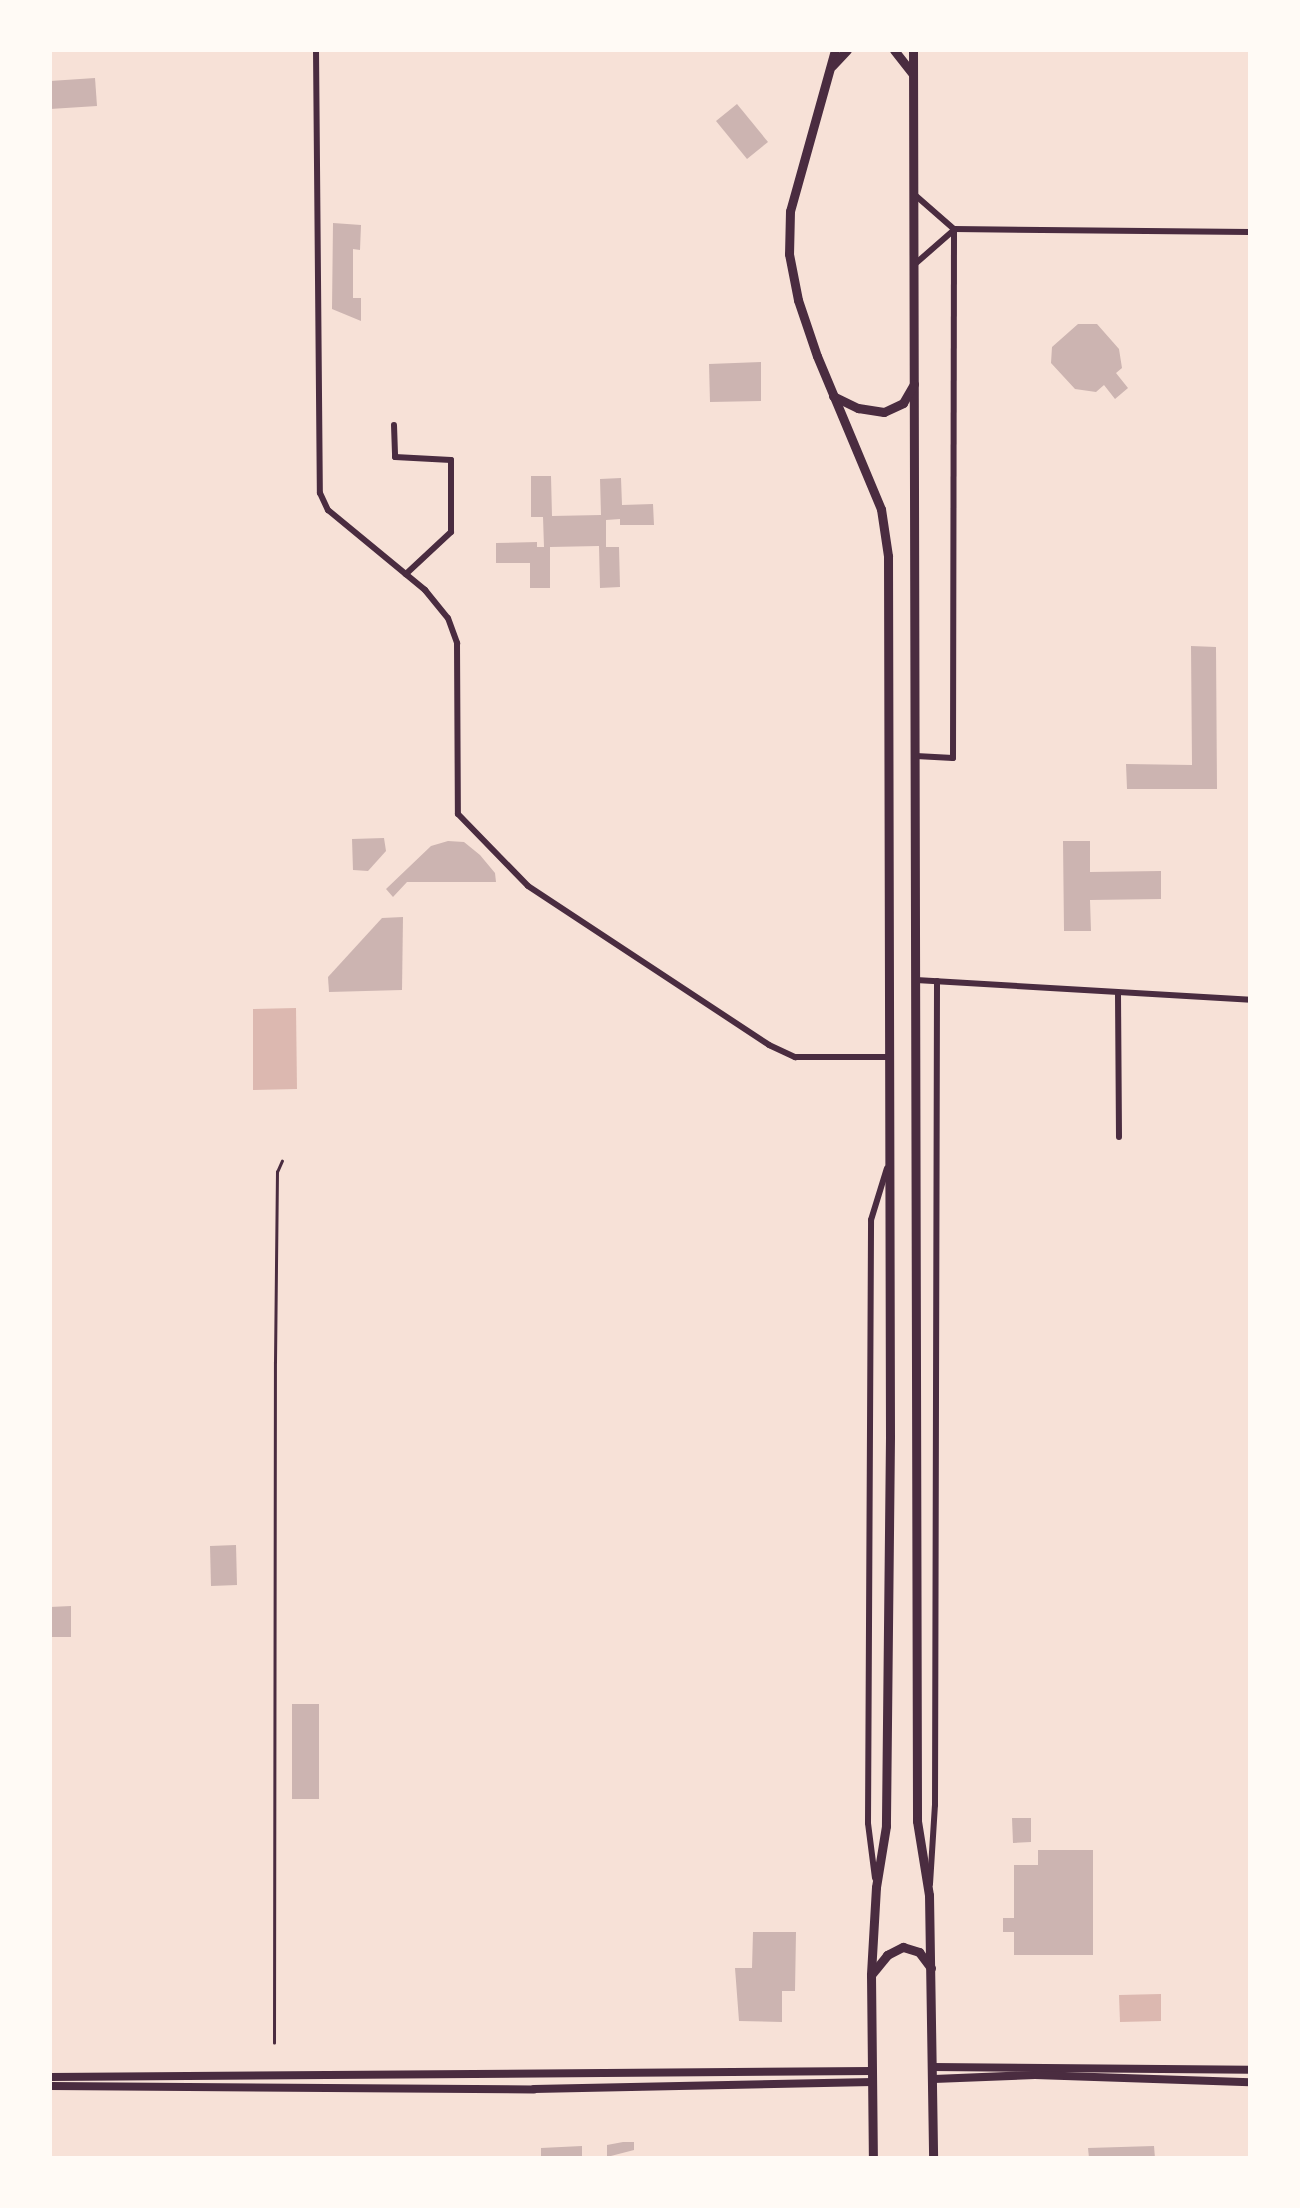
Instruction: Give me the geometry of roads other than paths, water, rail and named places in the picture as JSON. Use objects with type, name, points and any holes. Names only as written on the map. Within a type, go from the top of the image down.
[{"type":"main road","points":[[835,50],[790,211],[789,254],[798,300],[881,509],[888,556],[891,1152],[886,1826],[876,1887],[871,1975],[873,2158]]},
{"type":"main road","points":[[830,68],[847,50]]},
{"type":"main road","points":[[894,50],[914,75]]},
{"type":"main road","points":[[913,50],[917,1821],[929,1895],[933,2158]]},
{"type":"main road","points":[[833,396],[858,408],[884,412],[903,403],[916,380]]},
{"type":"main road","points":[[871,1975],[887,1955],[903,1947],[919,1952],[932,1970]]},
{"type":"street","points":[[316,50],[320,493],[328,510],[406,574],[448,618],[457,643],[458,814],[507,869],[769,1045],[795,1057],[812,1059],[890,1057]]},
{"type":"street","points":[[915,196],[954,229],[1250,232]]},
{"type":"street","points":[[915,264],[954,229]]},
{"type":"street","points":[[916,756],[953,758],[954,229]]},
{"type":"street","points":[[394,425],[395,457],[451,460],[451,532],[406,574]]},
{"type":"street","points":[[916,980],[1250,1000]]},
{"type":"street","points":[[929,1895],[935,1805],[937,981]]},
{"type":"street","points":[[1118,994],[1119,1137]]},
{"type":"street","points":[[876,1887],[868,1823],[871,1220],[891,1152]]},
{"type":"street","points":[[934,2068],[1250,2070]]},
{"type":"street","points":[[934,2079],[1034,2075],[1250,2082]]},
{"type":"street","points":[[50,2076],[872,2076]]},
{"type":"street","points":[[50,2086],[534,2089],[872,2076]]},
{"type":"street","points":[[318,2077],[318,2088]]}]
